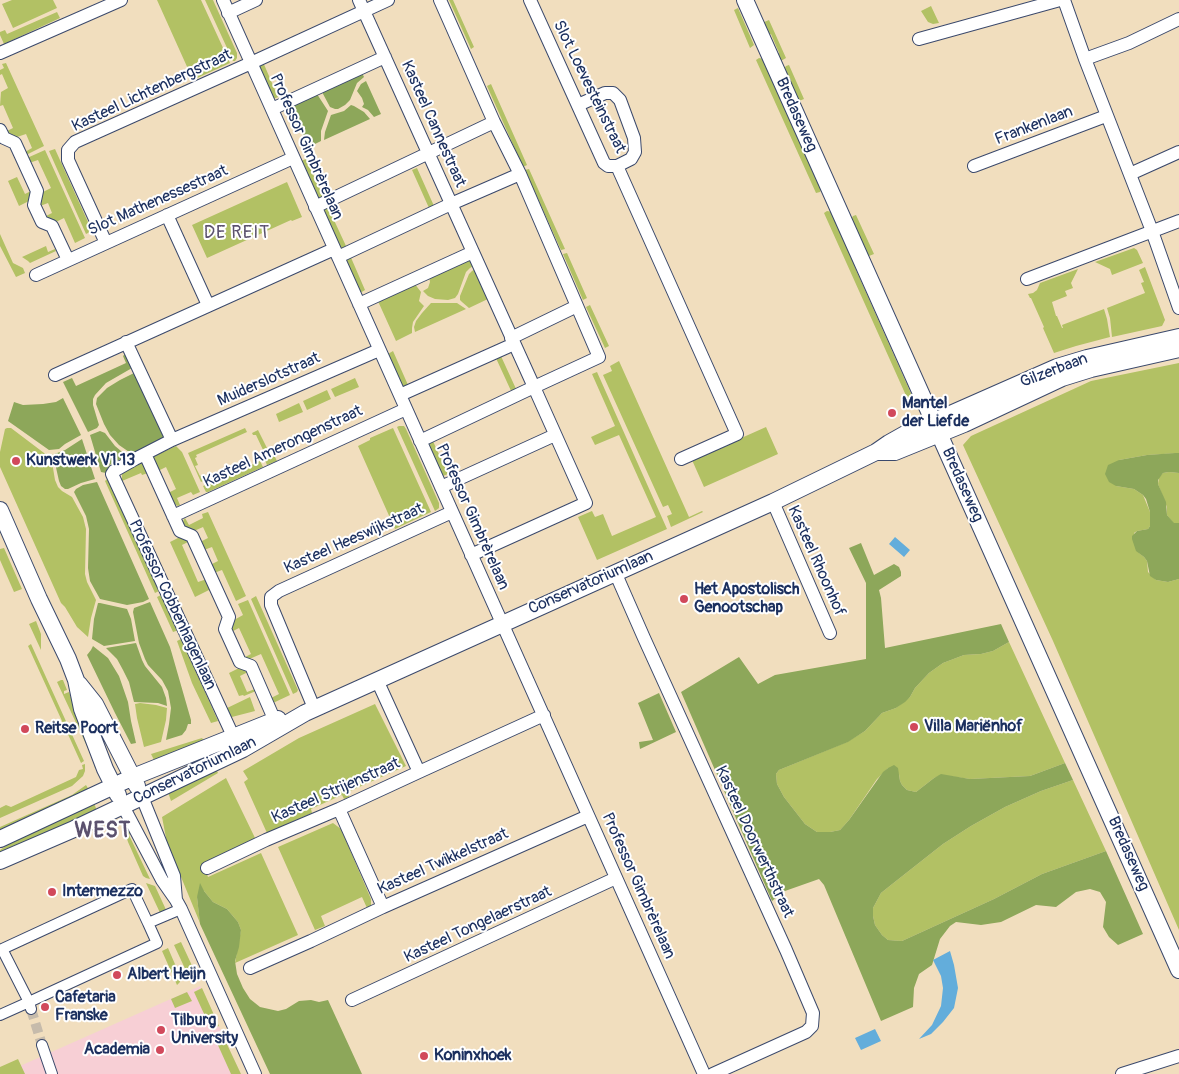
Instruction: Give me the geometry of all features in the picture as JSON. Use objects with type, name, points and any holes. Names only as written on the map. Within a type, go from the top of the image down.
[{"type":"street","points":[[0,53],[121,0]]},
{"type":"street","name":"Professor Gimbrèrelaan","points":[[223,0],[704,1074]]},
{"type":"street","points":[[228,13],[256,0]]},
{"type":"street","points":[[251,63],[362,5],[388,0]]},
{"type":"street","points":[[420,440],[599,356],[520,174],[494,122],[440,0]]},
{"type":"street","name":"Slot Loevesteinstraat","points":[[530,0],[604,163],[608,166],[617,166],[737,434],[681,459]]},
{"type":"street","name":"Bredaseweg","points":[[745,0],[1179,970]]},
{"type":"street","points":[[919,39],[1060,0]]},
{"type":"street","points":[[1064,0],[1106,116],[1152,231],[1179,308]]},
{"type":"street","name":"Kasteel Cannestraat","points":[[362,5],[534,387]]},
{"type":"street","points":[[1085,59],[1129,43],[1179,19]]},
{"type":"street","name":"Kasteel Cannestraat","points":[[272,109],[385,58]]},
{"type":"street","name":"Kasteel Lichtenbergstraat","points":[[106,243],[68,160],[68,150],[75,142],[251,63]]},
{"type":"street","points":[[578,105],[605,93],[613,93],[620,100],[634,138],[634,152],[631,159],[617,166]]},
{"type":"street","name":"Frankenlaan","points":[[974,166],[1106,116]]},
{"type":"street","points":[[316,207],[494,122]]},
{"type":"street","points":[[0,130],[4,138],[15,143],[37,191],[34,205],[42,222],[52,226],[68,260]]},
{"type":"street","points":[[1130,174],[1179,152]]},
{"type":"street","name":"Slot Mathenessestraat","points":[[36,275],[293,158]]},
{"type":"street","points":[[451,204],[520,174]]},
{"type":"street","name":"Kasteel Cannestraat","points":[[55,376],[208,305],[451,204]]},
{"type":"street","points":[[167,215],[208,305]]},
{"type":"street","points":[[1027,279],[1179,221]]},
{"type":"street","points":[[359,304],[473,252]]},
{"type":"street","points":[[400,395],[513,341],[577,306]]},
{"type":"street","name":"Gilzerbaan","points":[[937,428],[1057,368],[1094,356],[1179,337]]},
{"type":"street","points":[[126,342],[172,440]]},
{"type":"street","name":"Gilzerbaan","points":[[937,428],[964,424],[1062,378],[1091,369],[1179,349]]},
{"type":"street","name":"Muiderslotstraat","points":[[140,457],[172,440],[380,350]]},
{"type":"street","points":[[472,555],[586,503],[534,387]]},
{"type":"street","name":"Kasteel Amerongenstraat","points":[[173,516],[406,409]]},
{"type":"street","name":"Conservatoriumlaan","points":[[0,839],[132,778],[213,746],[233,736],[276,724],[309,710],[773,502],[876,452],[889,443],[937,428]]},
{"type":"street","points":[[441,487],[555,435]]},
{"type":"street","points":[[140,457],[180,531],[192,536],[229,617],[225,629],[240,662],[251,666],[276,724]]},
{"type":"street","name":"Professor Cobbenhagenlaan","points":[[140,457],[114,471],[112,474],[233,736]]},
{"type":"street","name":"Kasteel Rhoonhof","points":[[773,502],[830,633]]},
{"type":"street","points":[[0,510],[68,660],[76,680],[82,710],[105,769],[162,880],[179,905],[255,1074]]},
{"type":"street","name":"Kasteel Heeswijkstraat","points":[[309,710],[271,605],[271,597],[279,591],[452,512]]},
{"type":"street","name":"Kasteel Doorwerthstraat","points":[[615,572],[813,1013],[812,1026],[806,1032],[713,1074]]},
{"type":"street","points":[[76,680],[95,704],[142,798],[174,876],[179,905]]},
{"type":"street","name":"Kasteel Strijenstraat","points":[[377,680],[419,772]]},
{"type":"street","name":"Kasteel Strijenstraat","points":[[207,868],[544,716]]},
{"type":"street","name":"Conservatoriumlaan","points":[[0,861],[142,798],[243,749],[276,724]]},
{"type":"street","points":[[339,809],[383,907]]},
{"type":"street","name":"Kasteel Twikkelstraat","points":[[250,968],[588,816]]},
{"type":"street","name":"Kasteel Tongelaerstraat","points":[[352,1000],[616,878]]},
{"type":"street","points":[[0,1015],[30,1005],[157,943],[132,888],[1,949],[30,1005]]},
{"type":"street","points":[[148,923],[179,905]]},
{"type":"street","points":[[42,1045],[52,1074]]},
{"type":"street","points":[[1122,1074],[1179,1056]]},
{"type":"shaded area","name":"Tilburg University","points":[[200,986],[241,1074],[2,1074]]},
{"type":"green space","points":[[12,0],[53,0],[57,8],[13,28],[2,4]]},
{"type":"green space","points":[[157,0],[201,0],[230,63],[193,80]]},
{"type":"green space","points":[[205,0],[213,0],[237,53],[235,61],[233,61]]},
{"type":"green space","points":[[449,0],[453,0],[474,47],[471,49]]},
{"type":"green space","points":[[931,6],[939,23],[933,24],[928,22],[921,11]]},
{"type":"green space","points":[[738,8],[754,45],[750,48],[734,10]]},
{"type":"green space","points":[[57,12],[60,18],[4,44],[0,32],[5,30],[7,34]]},
{"type":"green space","points":[[769,20],[786,58],[779,62],[776,55],[779,53],[771,34],[767,35],[762,23]]},
{"type":"green space","points":[[759,58],[764,59],[822,188],[820,192],[816,193],[756,60]]},
{"type":"green space","points":[[263,62],[278,97],[273,99],[258,64]]},
{"type":"green space","points":[[6,63],[44,146],[26,155],[25,152],[32,148],[26,134],[17,137],[5,132],[13,128],[3,105],[0,106],[1,92],[8,88],[2,74],[0,75],[0,70],[4,68],[2,64]]},
{"type":"green space","points":[[789,65],[804,99],[799,101],[797,101],[783,71]]},
{"type":"green space","points":[[362,73],[364,77],[357,83],[350,100],[338,109],[330,107],[322,92]]},
{"type":"green space","points":[[366,81],[381,114],[374,117],[368,110],[362,107],[364,104],[357,91],[361,84]]},
{"type":"green space","points":[[491,84],[527,165],[523,167],[487,86]]},
{"type":"green space","points":[[317,94],[328,111],[321,131],[321,141],[309,147],[290,106]]},
{"type":"green space","points":[[351,105],[364,112],[370,119],[324,140],[331,115],[344,111]]},
{"type":"green space","points":[[55,149],[92,231],[86,234],[49,151]]},
{"type":"green space","points":[[45,150],[85,238],[75,243],[64,218],[56,222],[44,217],[52,213],[48,203],[40,206],[43,192],[51,188],[38,160],[29,163],[27,158]]},
{"type":"green space","points":[[306,159],[323,196],[318,198],[301,161]]},
{"type":"green space","points":[[417,168],[434,206],[429,208],[412,170]]},
{"type":"green space","points":[[529,169],[565,249],[561,250],[525,170]]},
{"type":"green space","points":[[17,177],[25,194],[33,190],[31,200],[19,206],[8,181]]},
{"type":"green space","points":[[287,182],[302,217],[291,220],[207,258],[192,225]]},
{"type":"green space","points":[[327,205],[346,246],[341,249],[322,207]]},
{"type":"green space","points":[[827,211],[833,212],[856,270],[913,398],[908,400],[824,213]]},
{"type":"green space","points":[[856,215],[874,254],[869,256],[866,255],[850,221]]},
{"type":"green space","points":[[0,234],[13,263],[23,268],[25,273],[16,277],[0,246]]},
{"type":"green space","points":[[46,246],[48,252],[55,249],[56,251],[30,263],[22,257]]},
{"type":"green space","points":[[1134,248],[1137,250],[1143,263],[1112,275],[1110,269],[1095,262]]},
{"type":"green space","points":[[349,253],[365,290],[360,293],[344,256]]},
{"type":"green space","points":[[567,253],[587,298],[583,300],[563,254]]},
{"type":"green space","points":[[472,256],[475,265],[466,272],[455,298],[448,300],[435,299],[423,291],[428,288],[429,276]]},
{"type":"green space","points":[[1145,267],[1165,320],[1162,326],[1112,337],[1107,308],[1145,293],[1141,283],[1144,282],[1139,270]]},
{"type":"green space","points":[[477,268],[490,298],[469,308],[460,300],[460,296],[469,274]]},
{"type":"green space","points":[[1078,269],[1071,283],[1073,288],[1065,291],[1067,296],[1052,302],[1056,316],[1063,328],[1062,325],[1104,309],[1110,337],[1054,353],[1028,294],[1037,290],[1040,283]]},
{"type":"green space","points":[[414,283],[421,292],[419,301],[424,306],[413,322],[412,333],[396,341],[377,299]]},
{"type":"green space","points":[[431,303],[457,303],[466,309],[415,332],[416,321]]},
{"type":"green space","points":[[590,305],[609,346],[605,348],[586,307]]},
{"type":"green space","points":[[393,351],[408,385],[403,387],[388,354]]},
{"type":"green space","points":[[125,354],[132,368],[106,383],[95,395],[93,405],[99,425],[88,432],[63,382],[72,378],[76,386],[126,363],[123,356]]},
{"type":"green space","points":[[500,354],[517,391],[512,393],[495,356]]},
{"type":"green space","points":[[619,361],[689,517],[703,512],[671,527],[667,516],[672,514],[668,505],[663,507],[603,375],[612,371],[610,366]]},
{"type":"green space","points":[[1179,363],[1179,453],[1147,455],[1119,460],[1116,486],[1134,489],[1143,495],[1150,512],[1150,526],[1148,529],[1134,533],[1139,553],[1147,561],[1148,572],[1156,580],[1168,582],[1179,579],[1179,930],[1053,641],[963,445],[971,436],[1091,381]]},
{"type":"green space","points":[[597,372],[667,529],[597,560],[578,517],[592,511],[595,517],[603,514],[612,536],[656,517],[619,435],[595,445],[591,437],[615,426],[592,374]]},
{"type":"green space","points":[[134,373],[164,438],[132,454],[119,445],[110,435],[96,404],[97,398],[107,388]]},
{"type":"green space","points":[[355,378],[359,387],[335,397],[331,389]]},
{"type":"green space","points":[[327,390],[331,399],[307,410],[303,401]]},
{"type":"green space","points":[[63,398],[81,435],[59,449],[49,450],[8,421],[14,402],[23,405],[43,404],[56,402]]},
{"type":"green space","points":[[299,403],[303,412],[279,422],[276,414]]},
{"type":"green space","points":[[404,426],[406,429],[439,503],[439,508],[435,511],[397,427]]},
{"type":"green space","points":[[766,427],[778,454],[704,487],[692,460]]},
{"type":"green space","points":[[11,428],[48,456],[58,487],[72,497],[83,517],[86,529],[85,574],[96,600],[88,637],[77,627],[61,603],[0,467],[0,452],[5,429]]},
{"type":"green space","points":[[245,428],[247,432],[196,455],[197,457],[195,458],[198,465],[195,466],[200,476],[203,475],[205,480],[201,482],[188,453]]},
{"type":"green space","points":[[393,428],[431,512],[395,529],[358,446],[370,440],[370,438]]},
{"type":"green space","points":[[258,430],[268,450],[271,449],[277,461],[267,465],[262,453],[264,452],[256,435],[252,433]]},
{"type":"green space","points":[[100,431],[105,433],[115,446],[127,456],[111,464],[106,473],[101,472],[90,435]]},
{"type":"green space","points":[[82,439],[95,479],[65,489],[59,481],[52,455],[65,450]]},
{"type":"green space","points":[[432,439],[448,474],[443,476],[427,441]]},
{"type":"green space","points":[[176,446],[182,452],[200,492],[193,495],[191,492],[177,498],[180,505],[178,506],[172,503],[168,493],[176,489],[166,467],[158,471],[152,457]]},
{"type":"green space","points":[[1179,453],[1179,473],[1163,473],[1158,480],[1166,502],[1167,515],[1174,523],[1179,523],[1179,579],[1168,582],[1156,580],[1150,576],[1147,561],[1136,551],[1132,539],[1132,536],[1137,531],[1148,529],[1150,526],[1150,512],[1146,499],[1134,489],[1116,486],[1109,482],[1105,474],[1108,465],[1119,460],[1147,455]]},
{"type":"green space","points":[[143,461],[148,473],[142,475],[141,473],[122,481],[122,472]]},
{"type":"green space","points":[[260,461],[263,467],[206,492],[203,486]]},
{"type":"green space","points":[[1163,473],[1179,473],[1179,523],[1174,524],[1167,515],[1167,507],[1158,484],[1159,477]]},
{"type":"green space","points":[[108,478],[161,590],[155,593],[105,481]]},
{"type":"green space","points":[[97,482],[149,599],[143,602],[127,605],[100,599],[90,581],[88,568],[89,529],[86,516],[74,492],[83,485]]},
{"type":"green space","points":[[208,512],[246,596],[236,601],[222,570],[214,573],[210,565],[218,561],[212,547],[204,550],[200,542],[208,538],[203,527],[194,531],[182,525],[185,518],[189,525],[203,518],[202,514]]},
{"type":"green space","points":[[180,537],[190,541],[182,545],[198,582],[207,579],[211,589],[195,597],[170,542]]},
{"type":"green space","points":[[861,543],[874,575],[894,564],[899,567],[901,572],[901,576],[879,590],[885,648],[1001,624],[1009,642],[993,651],[964,655],[943,663],[929,673],[905,702],[896,708],[882,713],[865,731],[848,742],[779,770],[776,774],[777,784],[784,797],[805,824],[817,832],[840,830],[883,772],[894,765],[898,768],[902,785],[907,790],[916,792],[941,774],[970,779],[1030,776],[1065,763],[1073,780],[1041,791],[1005,807],[971,826],[943,844],[881,893],[873,908],[873,916],[875,925],[882,935],[888,940],[902,941],[994,899],[1042,874],[1106,851],[1143,934],[1118,945],[1109,937],[1103,927],[1106,902],[1100,892],[1090,889],[1076,892],[1056,907],[1036,905],[1001,922],[981,925],[956,922],[950,926],[940,939],[932,965],[919,974],[914,988],[913,1007],[881,1021],[824,885],[819,879],[785,891],[772,901],[681,692],[739,657],[758,684],[775,675],[866,659],[866,583],[849,548]]},
{"type":"green space","points":[[4,548],[22,589],[14,592],[0,560],[0,549]]},
{"type":"green space","points":[[163,594],[179,630],[173,632],[157,597]]},
{"type":"green space","points":[[256,596],[298,690],[293,694],[251,599]]},
{"type":"green space","points":[[248,600],[290,695],[273,703],[271,698],[279,694],[261,654],[247,660],[243,658],[251,654],[239,628],[231,632],[234,620],[243,615],[238,604]]},
{"type":"green space","points":[[150,602],[170,647],[191,720],[191,724],[188,724],[182,735],[166,740],[171,708],[168,691],[162,680],[145,659],[139,643],[133,612],[134,608]]},
{"type":"green space","points":[[98,603],[127,609],[135,641],[104,646],[92,639]]},
{"type":"green space","points":[[36,621],[41,634],[41,650],[29,624]]},
{"type":"green space","points":[[183,638],[184,645],[218,721],[211,723],[192,683],[177,641]]},
{"type":"green space","points":[[1009,642],[1065,763],[1030,776],[970,779],[941,775],[916,792],[907,790],[900,781],[899,774],[888,768],[877,779],[840,830],[817,832],[805,824],[784,797],[777,784],[776,774],[779,770],[847,742],[865,731],[882,713],[896,708],[910,697],[915,688],[929,673],[943,663],[964,655],[993,651]]},
{"type":"green space","points":[[136,643],[145,666],[162,687],[167,706],[158,703],[134,702],[129,682],[123,670],[117,659],[106,648]]},
{"type":"green space","points":[[31,644],[84,761],[81,763],[28,646]]},
{"type":"green space","points":[[93,646],[108,658],[119,676],[128,702],[136,743],[131,744],[87,655]]},
{"type":"green space","points":[[239,668],[248,672],[240,676],[247,692],[255,689],[256,691],[239,696],[229,673]]},
{"type":"green space","points":[[63,680],[67,690],[64,691],[64,694],[69,692],[97,767],[95,768],[92,757],[57,682]]},
{"type":"green space","points":[[659,693],[676,732],[640,749],[639,742],[653,740],[638,703]]},
{"type":"green space","points":[[250,697],[255,711],[228,718],[225,709]]},
{"type":"green space","points":[[140,703],[167,708],[161,742],[144,747],[135,704]]},
{"type":"green space","points":[[375,704],[406,766],[348,792],[349,797],[344,799],[342,795],[311,809],[312,813],[267,833],[244,782],[248,779],[243,771],[299,738]]},
{"type":"green space","points":[[202,738],[205,742],[155,762],[151,754]]},
{"type":"green space","points":[[85,764],[83,776],[72,786],[0,818],[0,808],[6,805],[11,807],[76,777],[79,770],[83,769],[82,765]]},
{"type":"green space","points":[[216,769],[218,773],[171,801],[168,792]]},
{"type":"green space","points":[[226,778],[256,840],[203,863],[208,877],[261,853],[298,935],[235,963],[241,930],[238,922],[227,909],[213,902],[204,891],[197,897],[200,923],[167,843],[162,817]]},
{"type":"green space","points":[[1073,780],[1106,851],[1042,874],[994,899],[902,941],[888,940],[882,935],[875,925],[873,916],[873,908],[881,893],[943,844],[971,826],[1005,807],[1041,791]]},
{"type":"green space","points":[[86,785],[89,790],[0,830],[0,827],[72,795]]},
{"type":"green space","points":[[94,803],[97,811],[0,855],[0,850],[19,837]]},
{"type":"green space","points":[[333,823],[341,829],[371,899],[371,907],[367,908],[362,897],[321,916],[325,926],[315,930],[278,847]]},
{"type":"green space","points":[[129,830],[131,833],[129,835],[150,879],[143,876],[128,842],[125,832]]},
{"type":"green space","points":[[146,883],[155,886],[168,914],[162,917]]},
{"type":"green space","points":[[200,883],[213,902],[227,909],[238,922],[241,930],[235,961],[237,974],[250,999],[260,1007],[278,1011],[286,1009],[299,1001],[311,1000],[319,1002],[328,1000],[362,1074],[270,1074],[200,924],[197,897]]},
{"type":"green space","points":[[181,942],[195,972],[188,975],[174,945]]},
{"type":"green space","points":[[168,948],[181,978],[177,985],[162,951]]},
{"type":"green space","points":[[202,988],[219,1026],[211,1029],[194,992]]},
{"type":"green space","points":[[187,992],[192,1001],[175,1008],[171,999]]},
{"type":"green space","points":[[225,1040],[241,1074],[231,1074],[217,1043]]},
{"type":"green space","points":[[18,1059],[25,1074],[0,1074],[0,1067]]},
{"type":"water","points":[[895,537],[910,550],[904,557],[889,544]]},
{"type":"water","points":[[950,951],[958,988],[954,1008],[931,1034],[919,1039],[932,1025],[941,1006],[943,988],[941,976],[933,960]]},
{"type":"water","points":[[875,1029],[881,1041],[861,1050],[855,1038]]},
{"type":"tunnel","points":[[31,1009],[42,1045]]},
{"type":"place","name":"Mantel der Liefde","points":[[892,413]]},
{"type":"place","name":"Kunstwerk V1.13","points":[[16,461]]},
{"type":"place","name":"Het Apostolisch Genootschap","points":[[684,599]]},
{"type":"place","name":"Villa Mariënhof","points":[[914,727]]},
{"type":"place","name":"Reitse Poort","points":[[25,729]]},
{"type":"place","name":"Intermezzo","points":[[52,892]]},
{"type":"place","name":"Albert Heijn","points":[[117,975]]},
{"type":"place","name":"Cafetaria Franske","points":[[45,1007]]},
{"type":"place","name":"Tilburg University","points":[[161,1030]]},
{"type":"place","name":"Academia","points":[[160,1050]]},
{"type":"place","name":"Koninxhoek","points":[[424,1056]]},
{"type":"district","name":"DE REIT","points":[[237,233]]},
{"type":"district","name":"WEST","points":[[103,832]]}]
